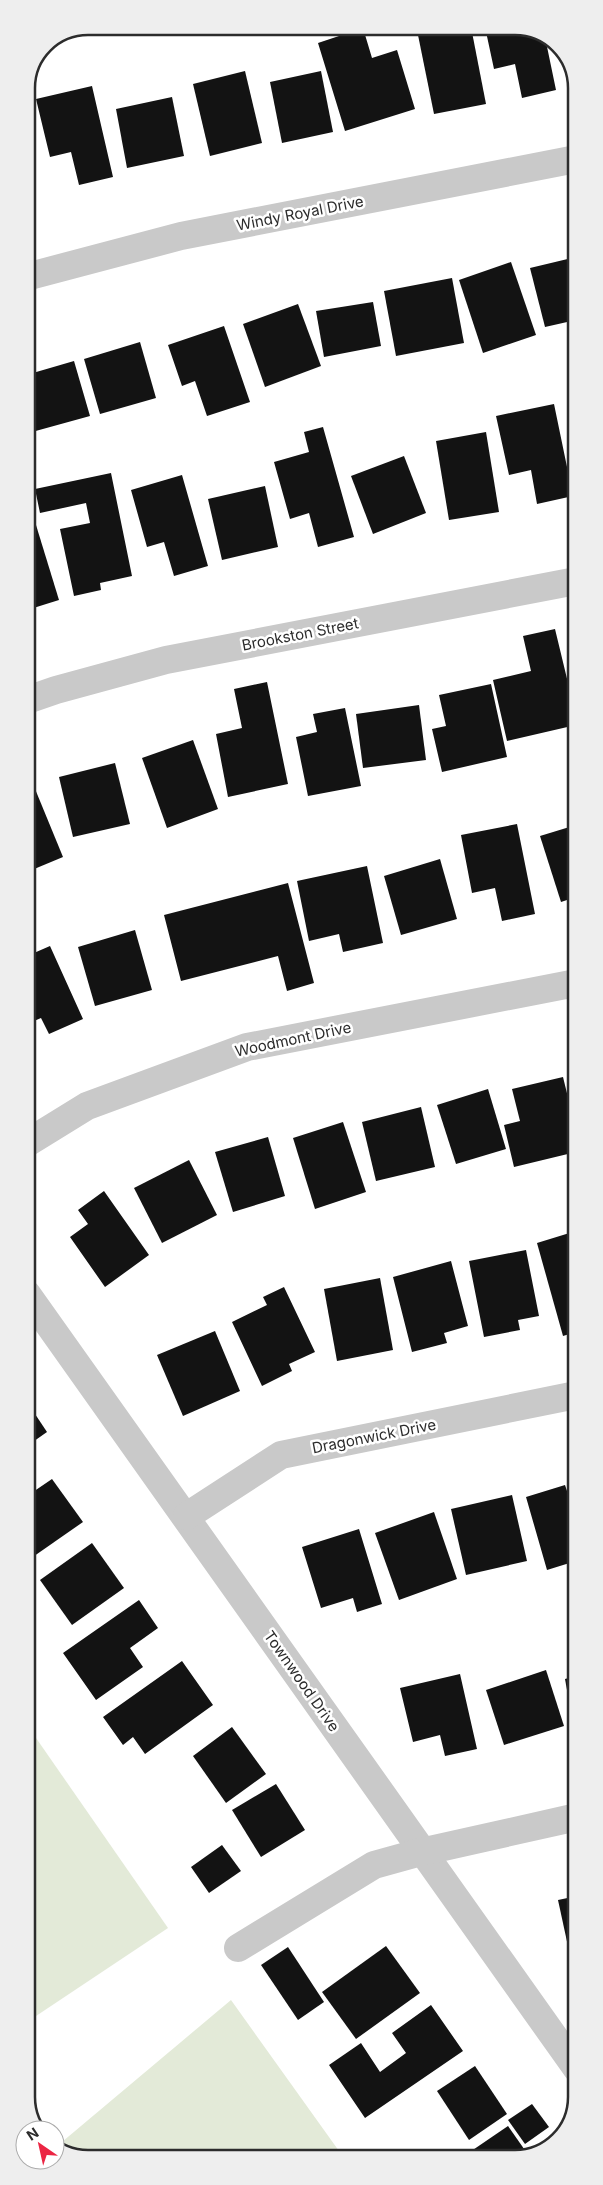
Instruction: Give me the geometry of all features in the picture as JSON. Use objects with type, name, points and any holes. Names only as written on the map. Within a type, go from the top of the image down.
[{"type":"street","name":"Windy Royal Drive","points":[[35,275],[181,236],[568,161]]},
{"type":"street","name":"Brookston Street","points":[[35,697],[166,660],[568,583]]},
{"type":"street","name":"Woodmont Drive","points":[[35,1138],[86,1106],[247,1046],[568,985]]},
{"type":"street","name":"Townwood Drive","points":[[35,1305],[187,1516],[421,1852],[568,2056]]},
{"type":"street","name":"Dragonwick Drive","points":[[187,1516],[281,1455],[568,1397]]},
{"type":"street","points":[[238,1948],[374,1865],[421,1852],[568,1819]]},
{"type":"green space","points":[[35,1737],[168,1928],[35,2017]]},
{"type":"green space","points":[[231,2000],[338,2150],[85,2150],[65,2144],[65,2139]]},
{"type":"building","points":[[342,35],[365,35],[372,58],[397,50],[415,109],[345,131],[318,43]]},
{"type":"building","points":[[418,35],[473,35],[486,104],[434,114]]},
{"type":"building","points":[[487,35],[518,35],[535,39],[547,46],[556,90],[522,98],[515,64],[494,69]]},
{"type":"building","points":[[245,71],[262,143],[210,156],[193,84]]},
{"type":"building","points":[[321,71],[333,132],[282,143],[270,82]]},
{"type":"building","points":[[92,86],[113,177],[79,185],[71,152],[50,157],[36,99]]},
{"type":"building","points":[[172,97],[184,156],[127,168],[116,109]]},
{"type":"building","points":[[568,259],[568,322],[545,327],[530,268]]},
{"type":"building","points":[[511,262],[536,335],[483,353],[459,280]]},
{"type":"building","points":[[452,278],[464,343],[396,356],[384,291]]},
{"type":"building","points":[[373,302],[381,346],[324,357],[316,311]]},
{"type":"building","points":[[298,304],[321,366],[265,387],[243,324]]},
{"type":"building","points":[[224,326],[250,402],[207,416],[195,381],[182,386],[168,345]]},
{"type":"building","points":[[140,342],[156,398],[100,414],[84,359]]},
{"type":"building","points":[[74,361],[90,416],[35,431],[35,372]]},
{"type":"building","points":[[554,404],[568,472],[568,497],[537,504],[531,470],[509,475],[496,416]]},
{"type":"building","points":[[323,427],[354,537],[318,547],[309,513],[290,519],[274,462],[309,452],[304,432]]},
{"type":"building","points":[[486,432],[499,512],[449,520],[436,441]]},
{"type":"building","points":[[404,456],[426,513],[373,534],[351,476]]},
{"type":"building","points":[[111,473],[132,576],[100,583],[101,590],[74,596],[60,529],[90,523],[86,503],[40,513],[35,489]]},
{"type":"building","points":[[182,475],[208,566],[174,576],[164,542],[147,547],[131,490]]},
{"type":"building","points":[[265,486],[278,547],[222,560],[208,499]]},
{"type":"building","points":[[35,525],[59,600],[35,608]]},
{"type":"building","points":[[555,629],[568,683],[568,727],[507,741],[493,680],[531,671],[523,636]]},
{"type":"building","points":[[267,682],[288,784],[228,797],[216,734],[242,728],[234,689]]},
{"type":"building","points":[[491,684],[507,757],[442,772],[432,729],[446,726],[439,695]]},
{"type":"building","points":[[419,705],[426,760],[363,768],[356,714]]},
{"type":"building","points":[[345,708],[361,786],[308,796],[296,737],[317,732],[313,714]]},
{"type":"building","points":[[193,740],[218,809],[167,828],[142,758]]},
{"type":"building","points":[[115,763],[130,824],[73,837],[59,777]]},
{"type":"building","points":[[35,789],[63,857],[35,869]]},
{"type":"building","points":[[517,824],[535,914],[502,921],[495,888],[472,893],[461,835]]},
{"type":"building","points":[[568,827],[568,900],[561,902],[540,836]]},
{"type":"building","points":[[440,859],[457,919],[401,935],[384,876]]},
{"type":"building","points":[[367,866],[383,943],[343,952],[339,934],[309,941],[297,881]]},
{"type":"building","points":[[288,883],[314,983],[287,991],[278,956],[181,981],[164,915]]},
{"type":"building","points":[[135,930],[152,990],[95,1006],[78,947]]},
{"type":"building","points":[[50,946],[83,1019],[49,1034],[41,1018],[35,1021],[35,953]]},
{"type":"building","points":[[563,1077],[568,1097],[568,1154],[514,1167],[504,1125],[520,1121],[512,1089]]},
{"type":"building","points":[[488,1089],[506,1149],[456,1164],[437,1105]]},
{"type":"building","points":[[421,1107],[435,1167],[376,1181],[362,1122]]},
{"type":"building","points":[[343,1122],[366,1192],[315,1209],[293,1138]]},
{"type":"building","points":[[268,1137],[285,1196],[233,1212],[215,1152]]},
{"type":"building","points":[[189,1160],[217,1215],[162,1243],[134,1188]]},
{"type":"building","points":[[104,1191],[149,1255],[105,1287],[70,1237],[88,1224],[78,1210]]},
{"type":"building","points":[[568,1233],[568,1334],[563,1336],[537,1243]]},
{"type":"building","points":[[526,1250],[539,1316],[518,1320],[520,1330],[484,1337],[469,1261]]},
{"type":"building","points":[[451,1261],[468,1326],[444,1333],[447,1343],[412,1352],[393,1277]]},
{"type":"building","points":[[380,1278],[393,1350],[337,1361],[324,1289]]},
{"type":"building","points":[[284,1287],[315,1352],[289,1364],[292,1371],[262,1386],[232,1322],[267,1305],[263,1297]]},
{"type":"building","points":[[215,1331],[240,1391],[183,1416],[157,1355]]},
{"type":"building","points":[[35,1414],[47,1432],[35,1440]]},
{"type":"building","points":[[52,1479],[83,1522],[35,1555],[35,1491]]},
{"type":"building","points":[[565,1485],[568,1494],[568,1563],[547,1570],[526,1497]]},
{"type":"building","points":[[512,1495],[527,1561],[466,1575],[451,1509]]},
{"type":"building","points":[[434,1512],[457,1579],[399,1600],[375,1533]]},
{"type":"building","points":[[359,1529],[382,1604],[357,1612],[353,1598],[321,1608],[302,1547]]},
{"type":"building","points":[[92,1543],[124,1588],[72,1625],[40,1580]]},
{"type":"building","points":[[139,1600],[158,1628],[130,1648],[143,1667],[96,1700],[63,1653]]},
{"type":"building","points":[[182,1661],[213,1705],[145,1754],[133,1737],[123,1745],[103,1717]]},
{"type":"building","points":[[546,1670],[564,1726],[504,1745],[486,1690]]},
{"type":"building","points":[[460,1674],[477,1749],[445,1756],[440,1735],[413,1742],[400,1688]]},
{"type":"building","points":[[568,1678],[568,1696],[565,1679]]},
{"type":"building","points":[[232,1727],[266,1774],[226,1803],[193,1756]]},
{"type":"building","points":[[276,1784],[305,1830],[261,1857],[232,1810]]},
{"type":"building","points":[[222,1845],[241,1871],[209,1893],[191,1867]]},
{"type":"building","points":[[568,1898],[568,1946],[558,1900]]},
{"type":"building","points":[[386,1946],[420,1993],[356,2039],[322,1992]]},
{"type":"building","points":[[288,1947],[324,2002],[298,2020],[261,1965]]},
{"type":"building","points":[[431,2005],[463,2051],[365,2118],[329,2065],[361,2043],[380,2072],[406,2053],[392,2033]]},
{"type":"building","points":[[475,2066],[507,2114],[469,2140],[437,2091]]},
{"type":"building","points":[[532,2104],[549,2127],[525,2144],[508,2120]]},
{"type":"building","points":[[508,2126],[524,2149],[515,2150],[473,2150]]}]
